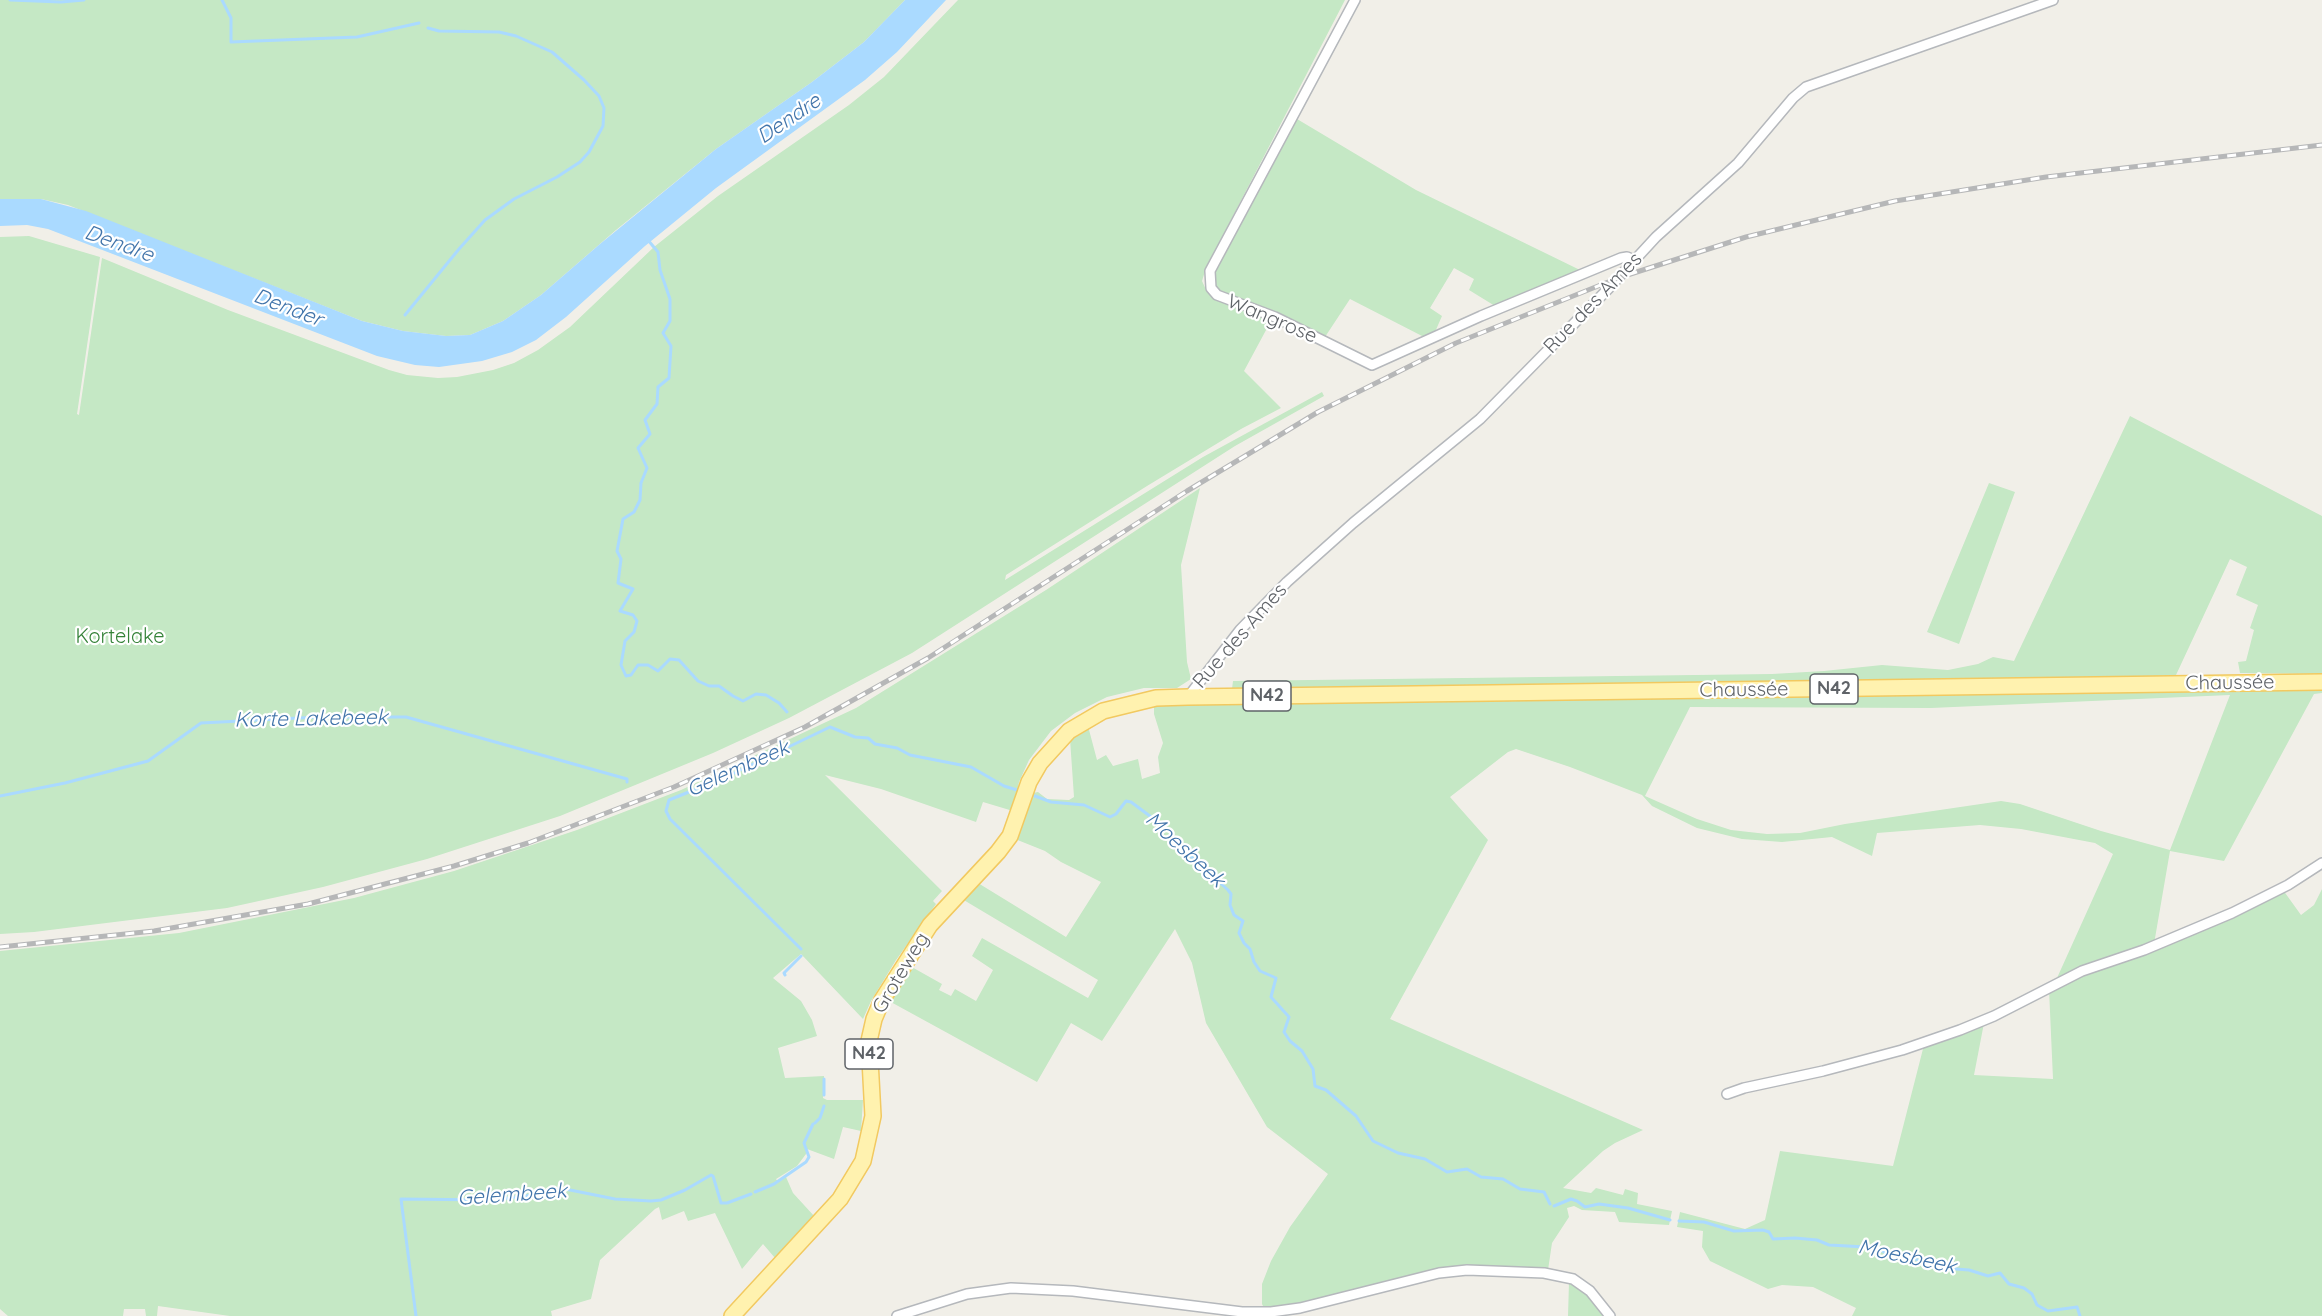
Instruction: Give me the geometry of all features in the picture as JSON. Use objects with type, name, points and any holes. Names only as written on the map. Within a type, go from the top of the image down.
[{"type":"main road","name":"Chaussée","points":[[1188,697],[2322,682]]},
{"type":"main road","name":"Groteweg","points":[[732,1316],[820,1222],[855,1178],[863,1161],[871,1129],[873,1104],[869,1041],[878,1009],[930,925],[1010,836],[1040,762],[1061,738],[1080,723],[1103,711],[1156,698],[1188,697]]},
{"type":"street","name":"Wangrose","points":[[1355,0],[1210,271],[1211,288],[1216,295],[1275,317],[1372,365],[1481,316],[1620,258],[1627,257],[1634,260]]},
{"type":"street","name":"Rue des Ames","points":[[1188,697],[1240,630],[1287,582],[1353,523],[1479,419],[1609,288],[1656,237],[1738,163],[1793,98],[1806,87],[2053,0]]},
{"type":"street","points":[[1727,1094],[1890,1053],[1960,1030],[1994,1016],[2082,971],[2144,950],[2223,917],[2288,885],[2322,862]]},
{"type":"street","points":[[897,1316],[967,1294],[1011,1288],[1073,1291],[1242,1311],[1271,1312],[1300,1308],[1439,1273],[1467,1270],[1544,1273],[1573,1279],[1590,1291],[1610,1316]]},
{"type":"green space","points":[[0,0],[905,0],[864,42],[812,82],[716,149],[616,230],[541,295],[503,321],[470,335],[446,336],[403,331],[362,321],[68,205],[41,199],[0,199]]},
{"type":"green space","name":"Kortelake","points":[[958,0],[1345,0],[1206,268],[1202,281],[1207,292],[1217,300],[1272,319],[1244,371],[1281,408],[1241,429],[1147,486],[1006,575],[1005,580],[1203,457],[1322,392],[1324,396],[1235,446],[912,653],[789,718],[713,753],[560,816],[427,859],[323,887],[227,908],[34,932],[0,934],[0,237],[29,236],[100,257],[77,414],[79,415],[102,258],[228,310],[389,370],[407,375],[438,378],[493,370],[514,363],[538,350],[570,327],[654,247],[718,196],[849,105],[884,77]]},
{"type":"green space","points":[[1292,116],[1416,190],[1580,270],[1495,306],[1469,290],[1474,279],[1454,268],[1430,308],[1442,316],[1435,332],[1424,337],[1350,299],[1325,337],[1218,292],[1214,283],[1215,270]]},
{"type":"green space","points":[[2130,416],[2322,516],[2322,674],[2240,673],[2238,662],[2246,661],[2254,630],[2250,628],[2258,605],[2236,595],[2247,567],[2230,559],[2176,675],[2139,678],[1232,689],[1233,681],[1772,674],[1882,665],[1948,670],[1978,664],[1993,657],[2014,661]]},
{"type":"green space","points":[[1989,483],[2015,492],[1959,644],[1927,632]]},
{"type":"green space","points":[[1200,488],[1181,565],[1187,662],[1191,679],[1177,688],[1144,688],[1107,697],[1075,713],[1051,731],[1029,760],[1019,782],[1013,811],[983,802],[976,822],[881,789],[825,775],[942,891],[933,901],[936,904],[896,960],[871,1001],[863,1019],[801,954],[773,978],[801,1001],[812,1020],[817,1036],[778,1048],[785,1078],[824,1076],[823,1098],[863,1100],[861,1131],[843,1127],[834,1159],[807,1149],[797,1166],[776,1179],[778,1182],[786,1177],[793,1193],[815,1217],[775,1258],[763,1244],[742,1269],[715,1213],[688,1221],[684,1211],[662,1220],[659,1207],[600,1260],[591,1299],[551,1311],[552,1316],[230,1316],[158,1306],[157,1316],[146,1316],[145,1309],[124,1309],[123,1316],[8,1316],[0,1309],[0,951],[179,933],[354,898],[454,871],[577,830],[681,790],[856,708],[1046,590]]},
{"type":"green space","points":[[2322,689],[2322,693],[2314,694],[2224,861],[2170,851],[2154,944],[2057,978],[2113,854],[2095,843],[2021,829],[1980,825],[1877,833],[1872,856],[1832,837],[1782,842],[1742,839],[1697,828],[1652,806],[1642,795],[1570,767],[1516,749],[1508,752],[1450,797],[1488,840],[1390,1019],[1643,1130],[1603,1151],[1563,1188],[1591,1193],[1596,1188],[1623,1195],[1625,1189],[1638,1193],[1637,1204],[1672,1211],[1669,1225],[1619,1222],[1615,1212],[1582,1210],[1574,1206],[1567,1208],[1569,1217],[1552,1243],[1548,1270],[1477,1269],[1313,1303],[1265,1310],[1262,1304],[1262,1284],[1271,1261],[1290,1227],[1328,1174],[1267,1127],[1206,1023],[1192,963],[1175,929],[1102,1041],[1071,1023],[1037,1082],[889,1001],[910,966],[942,984],[939,990],[951,996],[955,989],[976,1001],[993,970],[972,956],[982,938],[1088,998],[1098,980],[962,899],[978,883],[1066,937],[1101,882],[1061,862],[1045,851],[1015,839],[1033,793],[1038,792],[1047,799],[1069,800],[1074,797],[1070,739],[1088,726],[1097,760],[1106,755],[1113,766],[1138,759],[1142,779],[1160,773],[1158,757],[1163,743],[1154,714],[1154,705]],"holes":[[[2230,695],[2170,850],[2101,831],[2020,804],[2001,801],[1845,824],[1800,833],[1767,834],[1731,830],[1697,819],[1645,796],[1690,707],[1931,708]]]},
{"type":"green space","points":[[2322,889],[2322,1316],[1852,1316],[1856,1308],[1813,1287],[1782,1285],[1768,1289],[1710,1261],[1702,1247],[1703,1231],[1677,1227],[1680,1212],[1745,1229],[1765,1220],[1780,1151],[1893,1166],[1924,1045],[1984,1023],[1974,1075],[2053,1079],[2049,989],[2283,890],[2301,915],[2314,905]]},
{"type":"green space","points":[[1569,1282],[1579,1287],[1605,1316],[1568,1316]]},
{"type":"water","points":[[905,0],[946,0],[897,52],[865,80],[716,188],[645,246],[566,317],[536,340],[512,352],[482,361],[439,367],[415,365],[377,356],[48,229],[27,225],[0,226],[0,199],[41,199],[86,211],[362,321],[403,331],[446,336],[470,335],[503,321],[541,295],[716,149],[812,82],[864,42]]},
{"type":"waterway","points":[[10,0],[61,2],[84,0]]},
{"type":"waterway","points":[[222,0],[231,18],[231,42],[357,37],[419,23]]},
{"type":"waterway","points":[[405,315],[485,220],[514,199],[557,177],[580,162],[589,152],[603,126],[604,108],[599,96],[552,52],[516,36],[499,32],[439,31],[428,28]]},
{"type":"waterway","name":"Moesbeek","points":[[647,239],[658,252],[660,270],[670,299],[670,321],[663,333],[671,346],[669,378],[658,387],[657,404],[645,420],[650,434],[638,448],[647,468],[641,483],[640,500],[634,512],[623,519],[617,551],[621,559],[618,583],[633,589],[620,611],[633,615],[637,621],[634,632],[625,641],[621,665],[626,676],[631,675],[638,665],[648,665],[658,671],[670,659],[679,660],[698,681],[709,686],[719,686],[743,701],[756,694],[766,695],[779,703],[787,712]]},
{"type":"waterway","name":"Korte Lakebeek","points":[[0,796],[65,783],[148,761],[201,723],[319,717],[406,717],[627,779],[627,782]]},
{"type":"waterway","name":"Gelembeek","points":[[801,949],[670,819],[666,811],[669,800],[726,777],[830,727],[855,737],[868,738],[875,744],[897,748],[910,755],[971,767],[1004,786],[1017,790]]},
{"type":"waterway","name":"Moesbeek","points":[[1035,796],[1051,802],[1084,805],[1110,817],[1116,814],[1126,801],[1131,802],[1170,831],[1175,842],[1228,890],[1231,894],[1230,905],[1234,915],[1243,921],[1239,933],[1250,949],[1254,962],[1260,971],[1276,978],[1271,997],[1289,1017],[1284,1032],[1290,1041],[1302,1051],[1313,1069],[1315,1086],[1326,1090],[1356,1116],[1373,1141],[1398,1153],[1425,1159],[1447,1172],[1467,1169],[1481,1177],[1503,1179],[1520,1189],[1544,1192],[1550,1204]]},
{"type":"waterway","name":"Gelembeek","points":[[785,975],[784,973],[801,956]]},
{"type":"waterway","name":"Gelembeek","points":[[824,1079],[824,1095]]},
{"type":"waterway","name":"Gelembeek","points":[[815,1123],[820,1118],[824,1106]]},
{"type":"waterway","name":"Gelembeek","points":[[755,1192],[774,1184],[806,1162],[809,1157],[804,1143],[813,1124]]},
{"type":"waterway","name":"Gelembeek","points":[[416,1316],[401,1199],[491,1200],[526,1196],[560,1188],[615,1199],[651,1201],[661,1200],[685,1190],[711,1175],[721,1203],[751,1194]]},
{"type":"waterway","points":[[1554,1206],[1571,1199],[1585,1207],[1599,1204],[1628,1208],[1670,1220]]},
{"type":"waterway","name":"Moesbeek","points":[[1679,1221],[1704,1222],[1734,1231],[1763,1230],[1769,1232],[1773,1239],[1817,1240],[1829,1245],[1878,1249],[1890,1255],[1910,1256],[1930,1267],[1969,1270],[1988,1276],[2000,1273],[2009,1284],[2024,1288],[2032,1294],[2037,1305],[2048,1311],[2077,1307],[2080,1316]]},
{"type":"railway","points":[[0,947],[154,931],[308,904],[454,866],[528,843],[674,787],[805,727],[928,658],[1187,491],[1318,412],[1456,343],[1618,278],[1746,237],[1895,201],[2046,177],[2322,145]]},
{"type":"water label","name":"Dendre","points":[[789,119]]},
{"type":"water label","name":"Dendre","points":[[119,244]]},
{"type":"water label","name":"Dender","points":[[288,308]]}]
